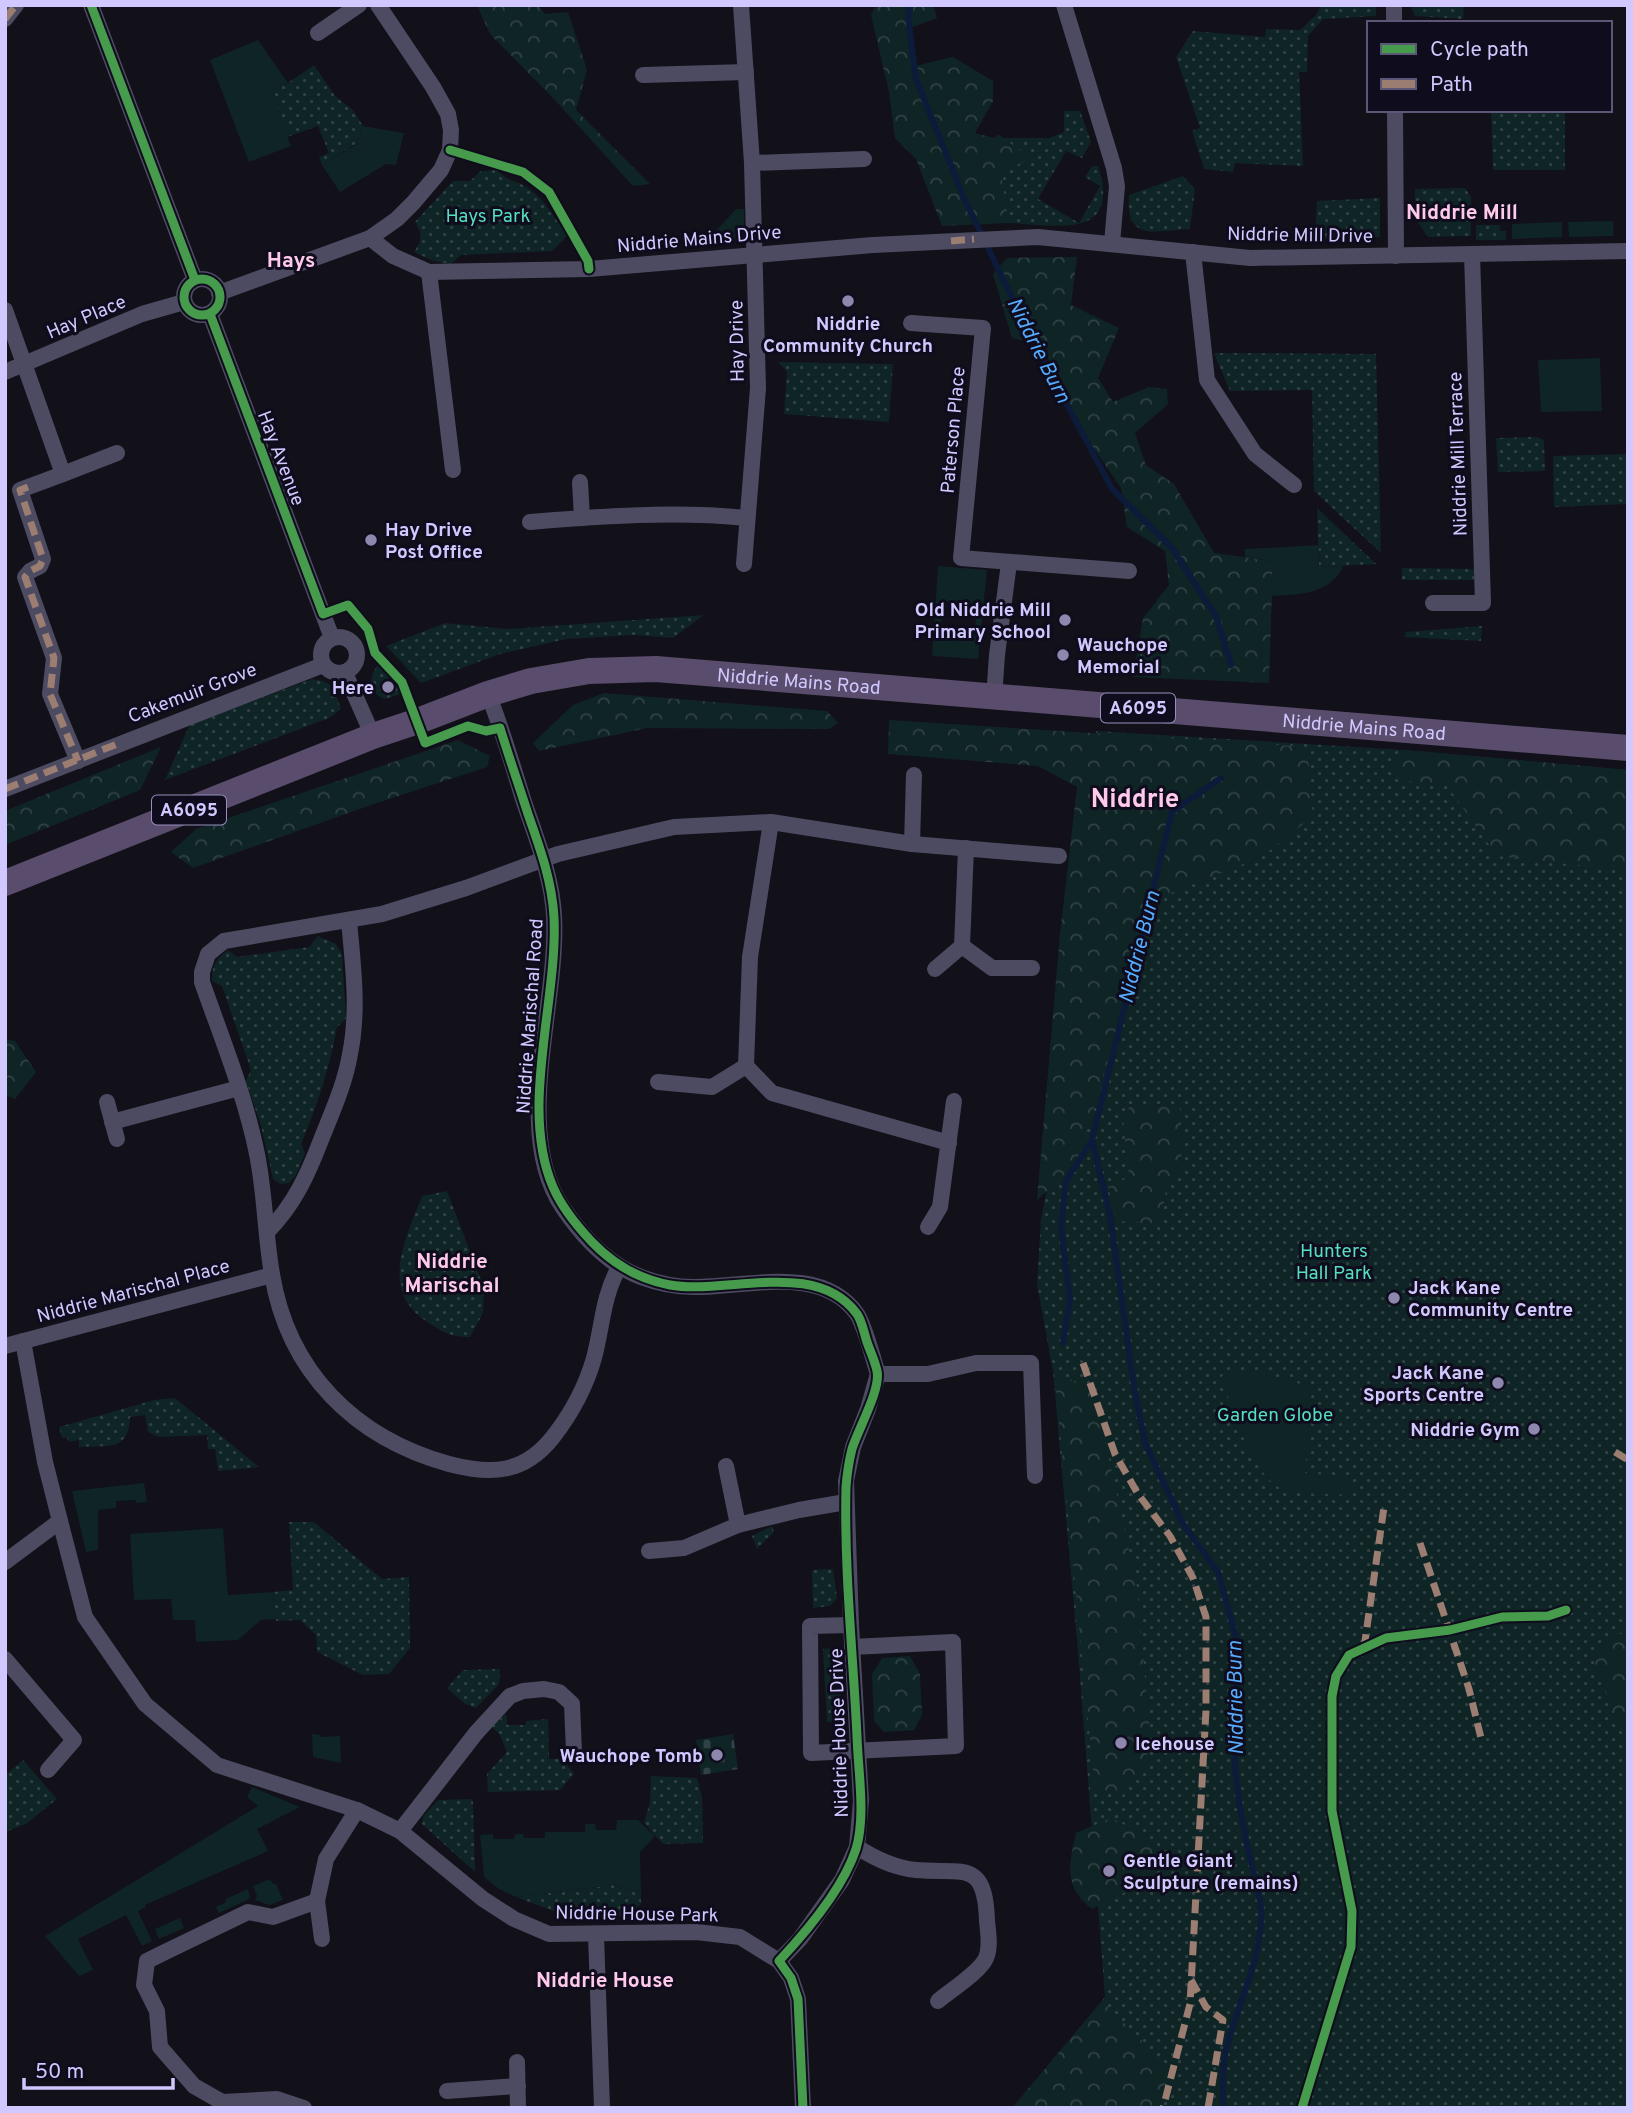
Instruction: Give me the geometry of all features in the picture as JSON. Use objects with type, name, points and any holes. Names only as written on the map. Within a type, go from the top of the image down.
[{"type":"main road","name":"Niddrie Mains Road","points":[[5,883],[373,736],[418,722],[513,685],[608,669],[656,669],[1628,748]]},
{"type":"street","points":[[5,19],[16,5]]},
{"type":"street","points":[[91,5],[195,280]]},
{"type":"street","points":[[318,33],[359,5]]},
{"type":"street","points":[[219,293],[370,238],[397,219],[429,187],[446,160],[451,141],[450,122],[444,104],[378,5]]},
{"type":"street","name":"Hay Drive","points":[[741,5],[752,163],[758,388],[744,564]]},
{"type":"street","points":[[1064,5],[1114,168],[1117,186],[1112,243]]},
{"type":"street","points":[[643,75],[746,72]]},
{"type":"street","points":[[1395,112],[1396,256]]},
{"type":"street","points":[[752,163],[864,159]]},
{"type":"street","name":"Niddrie Mill Drive","points":[[974,239],[1038,237],[1250,258],[1628,251]]},
{"type":"street","name":"Niddrie Mains Drive","points":[[370,238],[393,256],[429,272],[589,269],[974,239]]},
{"type":"street","points":[[1193,252],[1207,380],[1255,454],[1294,485]]},
{"type":"street","name":"Niddrie Mill Terrace","points":[[1433,603],[1483,603],[1472,254]]},
{"type":"street","points":[[429,272],[453,470]]},
{"type":"street","points":[[195,280],[210,281],[219,293],[219,305],[210,314],[194,314],[184,302],[184,291],[195,280]]},
{"type":"street","name":"Hay Place","points":[[5,372],[142,314],[184,302]]},
{"type":"street","points":[[5,310],[63,474]]},
{"type":"street","name":"Hay Avenue","points":[[210,314],[332,638]]},
{"type":"street","name":"Paterson Place","points":[[911,323],[983,328],[961,558],[1129,571]]},
{"type":"street","points":[[78,761],[50,694],[54,658],[24,577],[40,566],[43,559],[20,490],[117,453]]},
{"type":"street","points":[[580,482],[582,518]]},
{"type":"street","points":[[530,522],[671,513],[747,518]]},
{"type":"street","points":[[994,698],[1009,563]]},
{"type":"street","points":[[343,637],[356,648],[357,660],[351,670],[345,673],[330,672],[323,664],[321,649],[332,638],[343,637]]},
{"type":"street","name":"Cakemuir Grove","points":[[5,789],[323,664]]},
{"type":"street","points":[[345,673],[373,736]]},
{"type":"street","name":"Niddrie Marischal Road","points":[[488,694],[544,859],[552,894],[553,954],[539,1099],[542,1153],[551,1183],[562,1206],[582,1232],[619,1266],[641,1277],[669,1285],[693,1287],[810,1284],[834,1292],[858,1315],[878,1374]]},
{"type":"street","points":[[912,844],[914,775]]},
{"type":"street","points":[[771,822],[750,957],[746,1066],[772,1093],[949,1143]]},
{"type":"street","points":[[619,1266],[603,1306],[593,1360],[582,1389],[566,1418],[535,1456],[518,1466],[499,1471],[478,1471],[447,1463],[374,1433],[354,1418],[306,1366],[280,1308],[272,1275],[261,1172],[252,1129],[202,982],[208,954],[215,946],[234,938],[349,921],[428,900],[544,859],[674,827],[771,822],[912,844],[1059,856]]},
{"type":"street","points":[[934,969],[962,946],[966,848]]},
{"type":"street","points":[[268,1231],[285,1214],[309,1174],[344,1081],[354,1022],[353,958],[349,921]]},
{"type":"street","points":[[962,946],[992,968],[1032,968]]},
{"type":"street","points":[[658,1082],[712,1087],[746,1066]]},
{"type":"street","points":[[112,1122],[239,1088]]},
{"type":"street","points":[[928,1227],[940,1207],[954,1101]]},
{"type":"street","points":[[107,1102],[117,1139]]},
{"type":"street","name":"Niddrie Marischal Place","points":[[5,1346],[272,1275]]},
{"type":"street","name":"Niddrie House Park","points":[[23,1341],[50,1486],[85,1618],[145,1704],[217,1765],[357,1810],[400,1830],[483,1899],[514,1919],[549,1934],[696,1932],[740,1937],[779,1961]]},
{"type":"street","points":[[878,1374],[928,1374],[976,1363],[1031,1363],[1035,1476]]},
{"type":"street","name":"Niddrie House Drive","points":[[779,1961],[800,1939],[842,1880],[857,1847],[861,1801],[846,1481],[853,1447],[878,1374]]},
{"type":"street","points":[[726,1466],[738,1525]]},
{"type":"street","points":[[649,1550],[684,1548],[738,1525],[846,1502]]},
{"type":"street","points":[[5,1562],[60,1521]]},
{"type":"street","points":[[851,1625],[810,1626],[811,1753],[956,1746],[953,1642],[852,1647]]},
{"type":"street","points":[[5,1659],[74,1740],[48,1770]]},
{"type":"street","points":[[400,1830],[476,1733],[510,1696],[523,1691],[544,1689],[559,1692],[572,1704],[574,1752]]},
{"type":"street","points":[[322,1939],[317,1901],[326,1859],[357,1810]]},
{"type":"street","points":[[857,1847],[876,1859],[913,1870],[969,1873],[978,1878],[984,1888],[989,1948],[986,1958],[938,2001]]},
{"type":"street","points":[[304,2108],[277,2099],[222,2102],[194,2086],[160,2047],[157,2011],[144,1985],[147,1961],[161,1954],[248,1912],[273,1917],[317,1901]]},
{"type":"street","points":[[596,1935],[602,2108]]},
{"type":"street","points":[[779,1961],[791,1978],[798,1999],[803,2108]]},
{"type":"street","points":[[517,2062],[518,2108]]},
{"type":"street","points":[[447,2091],[518,2086]]},
{"type":"green space","points":[[477,5],[538,5],[545,14],[568,12],[587,70],[576,110],[650,184],[633,186],[490,34]]},
{"type":"green space","points":[[876,5],[933,5],[937,18],[907,29],[915,66],[953,57],[993,81],[993,101],[975,133],[994,138],[998,134],[1030,158],[1001,174],[1009,223],[942,226],[916,159],[895,138],[889,92],[871,15]]},
{"type":"green space","points":[[1321,5],[1376,5],[1376,16],[1323,19],[1308,36],[1307,72],[1299,72],[1303,166],[1235,163],[1233,172],[1204,169],[1192,131],[1200,128],[1176,57],[1193,31],[1265,37],[1266,29],[1300,30],[1317,14]]},
{"type":"green space","points":[[1410,5],[1464,5],[1463,19],[1415,16]]},
{"type":"green space","points":[[258,40],[288,83],[271,90],[291,146],[249,162],[210,60]]},
{"type":"green space","points":[[314,65],[335,96],[353,110],[363,126],[357,143],[322,165],[319,157],[329,153],[318,126],[287,137],[271,90],[288,83]]},
{"type":"green space","points":[[1064,111],[1080,111],[1091,142],[1082,158],[1066,151],[1038,199],[1079,223],[1100,186],[1085,177],[1092,166],[1098,166],[1103,190],[1101,207],[1093,218],[1080,223],[1064,226],[1009,223],[970,138],[1049,138],[1064,132]]},
{"type":"green space","points":[[1491,112],[1565,112],[1565,170],[1493,170]]},
{"type":"green space","points":[[363,126],[404,133],[396,165],[386,164],[340,192],[322,165],[357,144]]},
{"type":"green space","name":"Hays Park","points":[[497,170],[531,190],[555,218],[567,236],[552,251],[461,255],[451,264],[433,261],[414,252],[420,237],[415,222],[453,181],[470,181],[481,171]]},
{"type":"green space","points":[[1183,176],[1195,189],[1190,229],[1155,232],[1138,228],[1129,211],[1129,195]]},
{"type":"green space","points":[[1465,188],[1471,197],[1471,236],[1428,237],[1415,218],[1415,189]]},
{"type":"green space","points":[[1380,198],[1380,237],[1315,239],[1317,201]]},
{"type":"green space","points":[[736,209],[744,209],[744,238],[717,242],[714,233]]},
{"type":"green space","points":[[1613,221],[1614,236],[1569,237],[1568,222]]},
{"type":"green space","points":[[1562,222],[1562,237],[1512,239],[1512,224]]},
{"type":"green space","points":[[1476,225],[1500,225],[1500,231],[1506,231],[1506,240],[1476,240]]},
{"type":"green space","points":[[1077,257],[1071,305],[1119,328],[1098,378],[1113,402],[1149,387],[1167,389],[1168,404],[1135,433],[1146,465],[1174,484],[1214,553],[1273,561],[1269,683],[1133,677],[1143,618],[1169,585],[1165,551],[1127,527],[1121,488],[1077,424],[1042,345],[1012,338],[993,274],[1007,258]]},
{"type":"green space","points":[[1214,353],[1376,354],[1381,553],[1314,491],[1312,390],[1230,391]]},
{"type":"green space","points":[[1600,358],[1602,411],[1541,412],[1538,360]]},
{"type":"green space","points":[[778,362],[893,364],[889,422],[784,414],[787,372]]},
{"type":"green space","points":[[1537,437],[1544,440],[1545,471],[1498,472],[1496,438]]},
{"type":"green space","points":[[1628,454],[1628,504],[1554,507],[1553,456]]},
{"type":"green space","points":[[1317,508],[1376,564],[1319,567]]},
{"type":"green space","points":[[1318,545],[1319,567],[1343,566],[1338,575],[1322,588],[1302,593],[1271,596],[1273,561],[1245,557],[1245,549]]},
{"type":"green space","points":[[938,566],[987,570],[978,659],[932,656]],"holes":[[[943,601],[977,604],[974,641],[940,638]]]},
{"type":"green space","points":[[1402,568],[1474,569],[1474,580],[1402,580]]},
{"type":"green space","points":[[704,615],[673,638],[634,635],[566,639],[500,654],[421,683],[386,646],[445,623],[507,629]]},
{"type":"green space","points":[[1482,626],[1481,641],[1404,637],[1406,632]]},
{"type":"green space","points":[[380,663],[401,683],[404,693],[385,699],[375,693],[371,683],[373,673]]},
{"type":"green space","points":[[312,679],[333,686],[341,709],[329,718],[165,780],[190,724]]},
{"type":"green space","points":[[604,693],[827,711],[838,723],[829,729],[647,728],[539,751],[533,743],[573,705]]},
{"type":"green space","points":[[889,720],[1307,747],[1313,816],[1263,856],[1164,896],[1105,1069],[1078,1162],[1037,1200],[1060,934],[1077,787],[1038,766],[888,754]]},
{"type":"green space","name":"Hunters Hall Park","points":[[1096,731],[1405,750],[1628,770],[1628,2108],[1013,2108],[1105,1997],[1053,1371],[1037,1284],[1041,1219],[1066,1094],[1090,877]]},
{"type":"green space","points":[[458,740],[490,756],[487,767],[193,868],[171,852],[196,829]]},
{"type":"green space","points":[[161,747],[140,790],[5,845],[5,811]]},
{"type":"green space","points":[[1405,750],[1628,770],[1628,871],[1497,856],[1446,784],[1405,781],[1393,764]]},
{"type":"green space","points":[[318,936],[336,944],[342,954],[346,1019],[337,1027],[322,1087],[301,1144],[305,1153],[296,1175],[289,1183],[280,1184],[273,1179],[261,1126],[246,1081],[251,1070],[222,986],[212,981],[213,971],[218,960],[228,950],[237,957],[309,947]]},
{"type":"green space","points":[[5,1039],[15,1041],[36,1072],[15,1099],[5,1095]]},
{"type":"green space","points":[[1180,1104],[1182,1172],[1167,1185],[1160,1224],[1117,1221],[1108,1187],[1129,1177],[1123,1119],[1129,1107]]},
{"type":"green space","points":[[447,1191],[484,1288],[483,1313],[470,1337],[448,1334],[429,1323],[413,1310],[404,1296],[400,1281],[403,1247],[422,1196]]},
{"type":"green space","points":[[1054,1370],[1095,1394],[1137,1587],[1150,1735],[1146,1763],[1121,1797],[1095,1789]]},
{"type":"green space","name":"Garden Globe","points":[[1225,1372],[1255,1372],[1312,1387],[1305,1473],[1351,1477],[1348,1495],[1288,1491],[1265,1475],[1239,1425],[1221,1378]]},
{"type":"green space","points":[[175,1398],[259,1467],[218,1471],[215,1449],[208,1449],[207,1435],[159,1437],[148,1432],[145,1415],[130,1417],[126,1436],[108,1446],[79,1447],[79,1440],[68,1442],[67,1437],[62,1438],[59,1427],[154,1400]]},
{"type":"green space","points":[[144,1483],[147,1502],[116,1501],[116,1508],[98,1510],[98,1550],[86,1552],[72,1491]]},
{"type":"green space","points":[[289,1522],[314,1522],[382,1579],[409,1577],[410,1648],[389,1674],[363,1675],[317,1652],[316,1635],[300,1620],[276,1621],[273,1592],[293,1590]]},
{"type":"green space","points":[[772,1526],[774,1532],[757,1549],[752,1536]]},
{"type":"green space","points":[[223,1528],[228,1595],[273,1592],[276,1619],[261,1620],[238,1640],[196,1642],[195,1620],[173,1620],[171,1599],[134,1600],[130,1534]]},
{"type":"green space","points":[[833,1569],[837,1598],[830,1606],[813,1608],[812,1570]]},
{"type":"green space","points":[[1609,1634],[1628,1634],[1628,1737],[1623,1735],[1594,1662]]},
{"type":"green space","points":[[838,1648],[842,1721],[827,1722],[823,1649]]},
{"type":"green space","points":[[910,1656],[920,1674],[922,1715],[914,1730],[884,1732],[874,1721],[872,1674],[882,1658]]},
{"type":"green space","points":[[500,1669],[499,1684],[476,1708],[465,1704],[447,1688],[463,1670]]},
{"type":"green space","points":[[506,1713],[507,1725],[525,1725],[526,1721],[548,1719],[549,1759],[562,1759],[574,1774],[560,1790],[488,1792],[487,1774],[507,1752],[500,1735],[492,1727]]},
{"type":"green space","points":[[312,1734],[321,1737],[340,1736],[341,1763],[313,1757]]},
{"type":"green space","points":[[733,1734],[738,1769],[701,1775],[696,1740]]},
{"type":"green space","points":[[23,1760],[57,1799],[26,1824],[5,1832],[5,1775]]},
{"type":"green space","points":[[651,1776],[697,1778],[702,1797],[703,1843],[663,1844],[644,1823],[650,1802]]},
{"type":"green space","points":[[252,1787],[300,1807],[257,1829],[268,1851],[145,1905],[146,1907],[138,1911],[152,1941],[142,1946],[126,1915],[78,1939],[93,1970],[79,1976],[45,1936],[258,1806],[247,1797]]},
{"type":"green space","points":[[471,1799],[475,1872],[422,1824],[423,1816],[438,1800]]},
{"type":"green space","points":[[1111,1818],[1129,1827],[1153,1848],[1155,1865],[1133,1888],[1092,1909],[1076,1892],[1072,1883],[1070,1865],[1073,1845],[1076,1833]]},
{"type":"green space","points":[[617,1820],[638,1820],[655,1836],[640,1852],[641,1892],[612,1885],[516,1897],[499,1889],[484,1877],[480,1835],[493,1834],[493,1839],[514,1839],[515,1834],[523,1834],[524,1838],[545,1838],[545,1832],[585,1832],[585,1824],[595,1824],[596,1830],[616,1830]]},
{"type":"green space","points":[[270,1879],[276,1884],[283,1900],[269,1905],[255,1900],[257,1896],[253,1886]]},
{"type":"green space","points":[[612,1885],[641,1892],[641,1904],[629,1916],[567,1916],[516,1897]]},
{"type":"green space","points":[[248,1889],[249,1899],[219,1913],[216,1907],[226,1902],[225,1899]]},
{"type":"green space","points":[[180,1918],[184,1928],[159,1939],[155,1929]]},
{"type":"green space","points":[[1102,2001],[1179,2078],[1158,2108],[1012,2108]]},
{"type":"waterway","name":"Niddrie Burn","points":[[911,5],[908,16],[916,79],[963,196],[1031,337],[1112,489],[1172,548],[1216,616],[1231,665]]},
{"type":"waterway","name":"Niddrie Burn","points":[[1063,1343],[1070,1299],[1061,1227],[1066,1181],[1092,1140],[1172,812],[1221,778]]},
{"type":"waterway","name":"Niddrie Burn","points":[[1092,1140],[1110,1216],[1135,1393],[1145,1443],[1183,1524],[1218,1572],[1236,1637],[1235,1770],[1243,1827],[1261,1910],[1258,1947],[1225,2055],[1223,2108]]},
{"type":"marked path","points":[[5,19],[16,5]]},
{"type":"marked path","points":[[951,241],[974,239]]},
{"type":"marked path","points":[[28,487],[20,490],[43,559],[40,566],[25,577],[54,658],[50,694],[78,761]]},
{"type":"marked path","points":[[5,789],[122,742]]},
{"type":"marked path","points":[[1083,1363],[1115,1454],[1138,1494],[1170,1536],[1193,1578],[1206,1617],[1206,1710],[1190,2004],[1163,2108]]},
{"type":"marked path","points":[[1615,1452],[1628,1460]]},
{"type":"marked path","points":[[1364,1648],[1384,1507]]},
{"type":"marked path","points":[[1420,1543],[1469,1689],[1482,1742]]},
{"type":"marked path","points":[[1191,1980],[1206,2007],[1223,2020],[1208,2108]]},
{"type":"cycle path","points":[[91,5],[195,280]]},
{"type":"cycle path","points":[[450,150],[523,172],[549,192],[588,261],[589,269]]},
{"type":"cycle path","points":[[202,279],[215,284],[220,297],[215,310],[202,315],[189,310],[184,297],[189,284],[202,279]]},
{"type":"cycle path","points":[[210,314],[323,614],[348,605],[368,629],[375,653],[402,682],[425,743],[468,726],[486,731],[500,728],[541,852],[553,904],[554,949],[542,1054],[539,1123],[543,1156],[553,1187],[565,1209],[586,1236],[609,1258],[647,1279],[693,1287],[795,1283],[818,1287],[840,1297],[859,1317],[875,1364],[876,1388],[852,1449],[846,1487],[848,1580],[861,1793],[859,1836],[850,1864],[833,1894],[779,1961],[791,1978],[798,1999],[803,2108]]},
{"type":"cycle path","points":[[1302,2108],[1351,1947],[1352,1911],[1332,1811],[1332,1696],[1336,1676],[1349,1655],[1386,1638],[1450,1630],[1502,1617],[1548,1616],[1566,1610]]},
{"type":"place","name":"Niddrie Community Church","points":[[848,301]]},
{"type":"place","name":"Hay Drive Post Office","points":[[371,540]]},
{"type":"place","name":"Old Niddrie Mill Primary School","points":[[1065,620]]},
{"type":"place","name":"Wauchope Memorial","points":[[1063,655]]},
{"type":"place","name":"Here","points":[[388,687]]},
{"type":"place","name":"Jack Kane Community Centre","points":[[1394,1298]]},
{"type":"place","name":"Jack Kane Sports Centre","points":[[1498,1383]]},
{"type":"place","name":"Niddrie Gym","points":[[1534,1429]]},
{"type":"place","name":"Icehouse","points":[[1121,1743]]},
{"type":"place","name":"Wauchope Tomb","points":[[717,1755]]},
{"type":"place","name":"Gentle Giant Sculpture (remains)","points":[[1109,1871]]},
{"type":"district","name":"Niddrie Mill","points":[[1462,212]]},
{"type":"district","name":"Hays","points":[[291,260]]},
{"type":"district","name":"Niddrie","points":[[1135,798]]},
{"type":"district","name":"Niddrie Marischal","points":[[452,1273]]},
{"type":"district","name":"Niddrie House","points":[[605,1980]]}]
